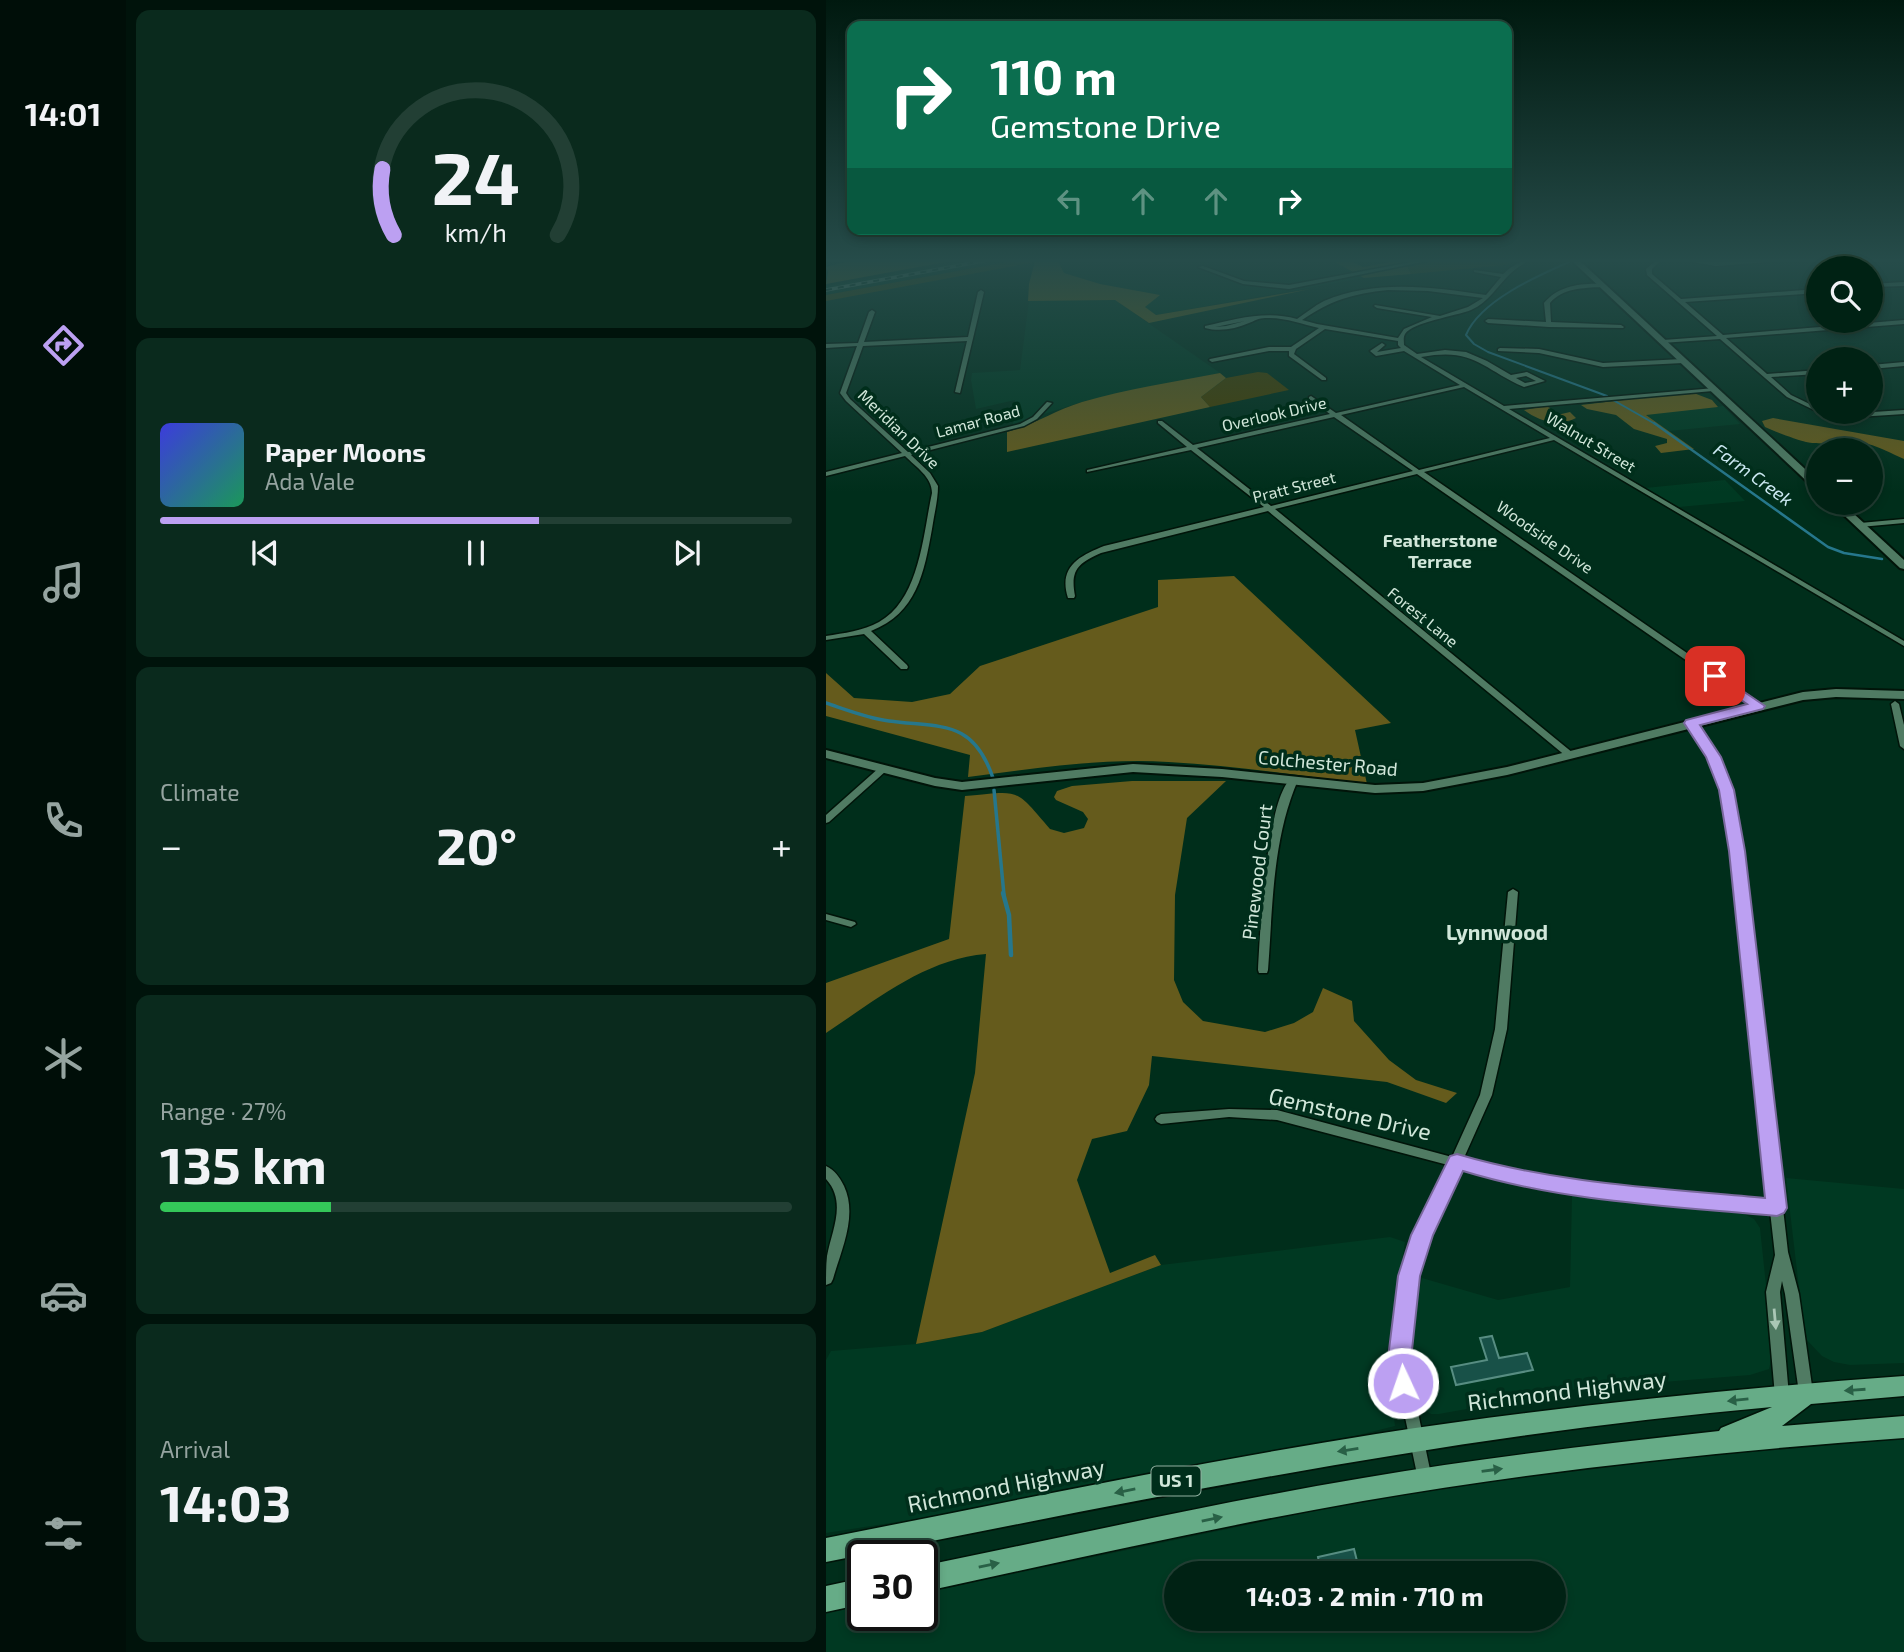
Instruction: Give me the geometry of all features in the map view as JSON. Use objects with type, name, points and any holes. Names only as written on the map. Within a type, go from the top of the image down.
[{"type":"main road","name":"Richmond Highway","points":[[826,1550],[1165,1483],[1416,1439],[1603,1414],[1794,1394],[1904,1386]]},
{"type":"main road","points":[[1710,1443],[1782,1415],[1794,1407],[1794,1394]]},
{"type":"main road","name":"US 1","points":[[938,1576],[1276,1506],[1425,1479],[1710,1443],[1904,1427]]},
{"type":"main road","points":[[826,1599],[847,1594]]},
{"type":"street","name":"Meridian Drive","points":[[826,638],[866,631],[895,617],[914,591],[935,486],[928,474],[844,395],[844,385],[863,338]]},
{"type":"street","points":[[1212,360],[1262,350],[1293,349],[1309,338]]},
{"type":"street","points":[[1389,338],[1400,340]]},
{"type":"street","points":[[1659,338],[1806,475]]},
{"type":"street","points":[[1663,342],[1701,338]]},
{"type":"street","points":[[1723,338],[1795,400],[1806,405]]},
{"type":"street","points":[[826,346],[970,339],[958,392]]},
{"type":"street","name":"Walnut Street","points":[[1400,340],[1405,349],[1416,356],[1904,644]]},
{"type":"street","points":[[1382,345],[1373,351],[1376,354],[1405,349]]},
{"type":"street","points":[[1293,349],[1292,358],[1324,379]]},
{"type":"street","points":[[1500,350],[1531,350],[1611,365],[1683,361]]},
{"type":"street","points":[[1416,356],[1446,351],[1462,352],[1510,377]]},
{"type":"street","points":[[1883,366],[1904,365]]},
{"type":"street","points":[[1767,376],[1806,373]]},
{"type":"street","name":"Overlook Drive","points":[[1089,471],[1466,384]]},
{"type":"street","points":[[1505,407],[1713,389]]},
{"type":"street","name":"Woodside Drive","points":[[1311,398],[1758,706]]},
{"type":"street","name":"Lamar Road","points":[[826,474],[1023,425],[1035,418],[1049,402]]},
{"type":"street","points":[[1883,413],[1904,412]]},
{"type":"street","name":"Forest Lane","points":[[1160,422],[1193,446],[1570,755]]},
{"type":"street","name":"Pratt Street","points":[[1072,596],[1068,584],[1069,574],[1079,562],[1097,552],[1556,438]]},
{"type":"street","points":[[1849,515],[1904,566]]},
{"type":"street","points":[[1860,525],[1904,521]]},
{"type":"street","points":[[866,631],[904,667]]},
{"type":"street","name":"Colchester Road","points":[[826,754],[935,782],[962,786],[1133,768],[1222,772],[1375,789],[1423,788],[1570,755],[1758,706],[1821,694],[1900,700]]},
{"type":"street","points":[[1900,700],[1904,746]]},
{"type":"street","points":[[1691,723],[1713,757],[1727,790],[1737,851],[1781,1252],[1792,1294],[1794,1394]]},
{"type":"street","points":[[826,820],[883,769]]},
{"type":"street","name":"Pinewood Court","points":[[1263,970],[1275,837],[1280,811],[1293,780]]},
{"type":"street","points":[[1425,1479],[1401,1365],[1409,1276],[1422,1235],[1486,1095],[1496,1055],[1505,994],[1513,892]]},
{"type":"street","points":[[826,917],[850,924]]},
{"type":"street","name":"Gemstone Drive","points":[[1161,1119],[1228,1113],[1276,1115],[1457,1161],[1510,1178],[1554,1186],[1777,1208]]},
{"type":"street","points":[[826,1171],[840,1186],[844,1202],[842,1222],[826,1279]]},
{"type":"street","points":[[1781,1252],[1773,1292],[1794,1394]]},
{"type":"shaded area","points":[[1024,338],[1170,338],[1220,373],[1085,401],[1013,424],[1015,400],[976,409],[972,373],[1020,370]]},
{"type":"shaded area","points":[[1220,373],[1226,378],[1201,397],[1210,407],[1007,452],[1007,432],[1082,402]]},
{"type":"shaded area","points":[[1267,373],[1289,390],[1210,407],[1201,397],[1226,378]]},
{"type":"shaded area","points":[[1691,392],[1712,400],[1718,407],[1646,415],[1694,449],[1661,453],[1655,446],[1667,443],[1667,439],[1634,429],[1616,415],[1587,409],[1581,405]]},
{"type":"shaded area","points":[[1546,406],[1550,408],[1553,416],[1570,412],[1576,418],[1549,422],[1524,410]]},
{"type":"shaded area","points":[[1723,406],[1740,424],[1669,431],[1645,414]]},
{"type":"shaded area","points":[[1773,418],[1904,441],[1904,459],[1883,449],[1883,438],[1806,438],[1806,442],[1765,427],[1762,421]]},
{"type":"shaded area","points":[[1725,480],[1745,501],[1679,507],[1645,488]]},
{"type":"shaded area","points":[[1234,576],[1391,723],[1355,730],[1367,784],[1224,766],[1138,761],[1074,764],[968,777],[970,755],[826,716],[826,673],[854,698],[912,702],[950,694],[980,666],[1158,607],[1158,580]]},
{"type":"shaded area","points":[[1132,781],[1226,781],[1187,818],[1175,895],[1174,980],[1183,1002],[1203,1021],[1265,1032],[1294,1023],[1313,1012],[1323,988],[1352,1001],[1354,1021],[1389,1060],[1416,1080],[1457,1093],[1446,1103],[1387,1082],[1152,1056],[1149,1085],[1127,1131],[1092,1139],[1077,1180],[1110,1273],[1155,1255],[1161,1265],[982,1332],[916,1344],[975,1073],[986,954],[964,957],[922,972],[826,1033],[826,983],[949,939],[965,796],[997,793],[1015,795],[1029,805],[1050,829],[1064,833],[1084,828],[1088,819],[1083,812],[1056,800],[1054,797],[1057,791],[1072,786]]},
{"type":"shaded area","points":[[1786,1178],[1904,1189],[1904,1363],[1850,1365],[1834,1362],[1822,1356],[1805,1338]]},
{"type":"shaded area","points":[[1572,1196],[1744,1214],[1754,1219],[1760,1228],[1773,1352],[1769,1369],[1750,1375],[1577,1389],[1439,1414],[1431,1414],[1423,1408],[1407,1360],[1410,1330],[1422,1278],[1498,1300],[1570,1287]]},
{"type":"shaded area","points":[[1390,1237],[1405,1242],[1387,1354],[1395,1426],[1193,1476],[826,1533],[826,1360],[831,1351],[916,1344],[982,1332],[1161,1265]]},
{"type":"shaded area","points":[[1904,1435],[1904,1652],[826,1652],[826,1611],[847,1608],[847,1631],[938,1631],[938,1590],[1471,1478]]},
{"type":"building","points":[[1492,1336],[1499,1358],[1527,1353],[1533,1370],[1456,1385],[1451,1367],[1487,1360],[1480,1338]]},
{"type":"building","points":[[1354,1549],[1357,1561],[1319,1561],[1318,1557]]},
{"type":"waterway","name":"Farm Creek","points":[[1469,338],[1488,352],[1607,396]]},
{"type":"waterway","name":"Farm Creek","points":[[1613,400],[1656,424]]},
{"type":"waterway","name":"Farm Creek","points":[[1656,424],[1828,547],[1844,553],[1882,559]]},
{"type":"waterway","points":[[826,703],[881,720],[953,730],[976,745],[993,778]]},
{"type":"waterway","points":[[994,790],[1004,895]]},
{"type":"waterway","points":[[1003,893],[1009,915],[1011,955]]},
{"type":"district","name":"Featherstone Terrace","points":[[1440,551]]},
{"type":"district","name":"Lynnwood","points":[[1497,933]]},
{"type":"route","points":[[1403,1383],[1401,1350],[1409,1276],[1422,1235],[1457,1161],[1510,1178],[1554,1186],[1777,1208],[1737,851],[1727,790],[1713,757],[1691,723],[1758,706],[1715,676]]}]
